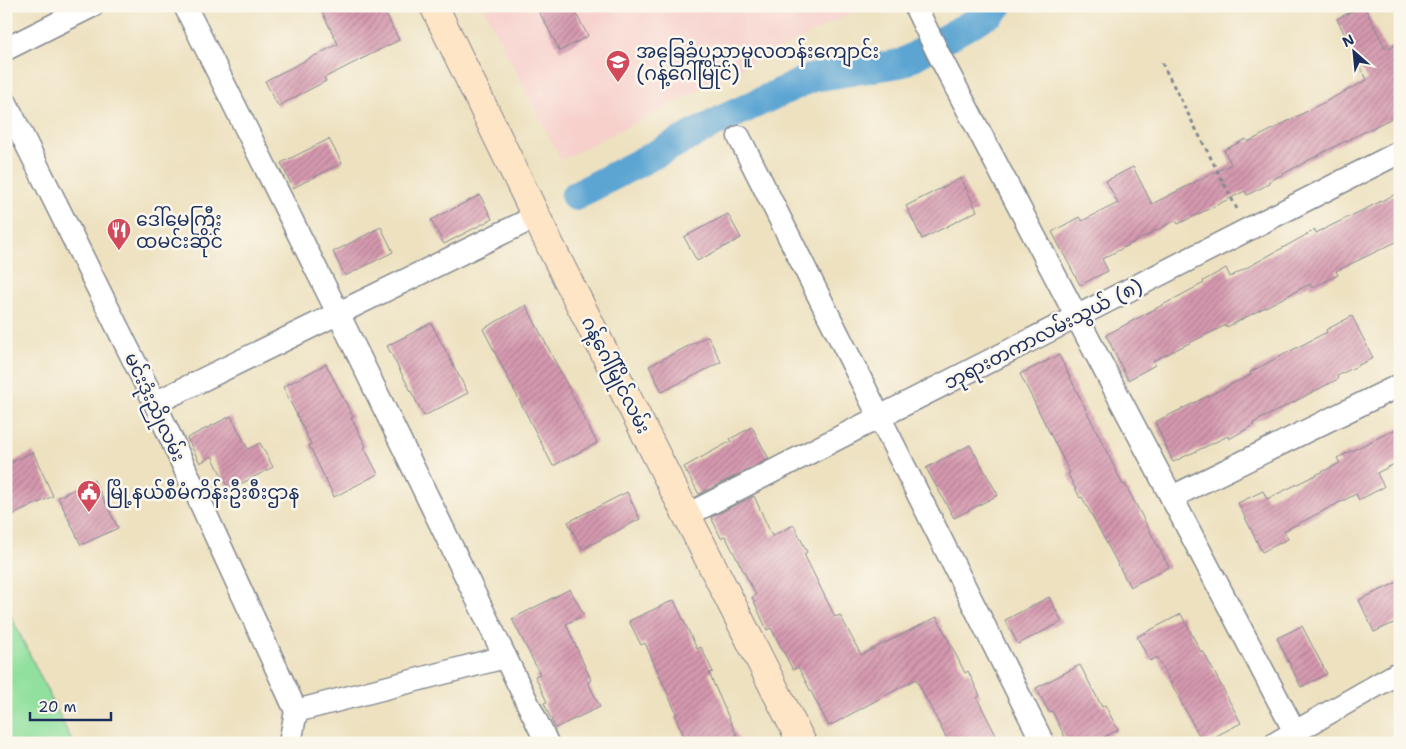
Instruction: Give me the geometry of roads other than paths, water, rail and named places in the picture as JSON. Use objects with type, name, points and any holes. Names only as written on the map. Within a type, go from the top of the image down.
[{"type":"street","points":[[6,49],[92,6]]},
{"type":"street","points":[[185,6],[338,313],[547,743]]},
{"type":"street","name":"ဂန့်ဂေါ်မြိုင်လမ်း","points":[[434,6],[551,247],[802,743]]},
{"type":"street","points":[[915,6],[939,55],[1296,732]]},
{"type":"street","name":"မင်းဒုံးညိုလမ်း","points":[[6,104],[155,403],[296,711]]},
{"type":"street","points":[[739,137],[1043,743]]},
{"type":"street","name":"ဘုရားတကာလမ်းသွယ် (၈)","points":[[687,515],[1400,152]]},
{"type":"street","points":[[155,403],[338,313],[538,219]]},
{"type":"street","points":[[1172,497],[1400,385]]},
{"type":"street","points":[[290,743],[296,711],[506,657]]},
{"type":"street","points":[[1276,743],[1400,672]]},
{"type":"waterway","points":[[575,196],[723,119],[811,78],[902,63],[992,12],[998,6]]},
{"type":"place","name":"အခြေခံပညာမူလတန်းကျောင်း (ဂန့်ဂေါ်မြိုင်)","points":[[618,83]]},
{"type":"place","name":"ဒေါ်မေကြီး ထမင်းဆိုင်","points":[[119,251]]},
{"type":"place","name":"မြို့နယ်စီမံကိန်းဦးစီးဌာန","points":[[89,513]]}]
